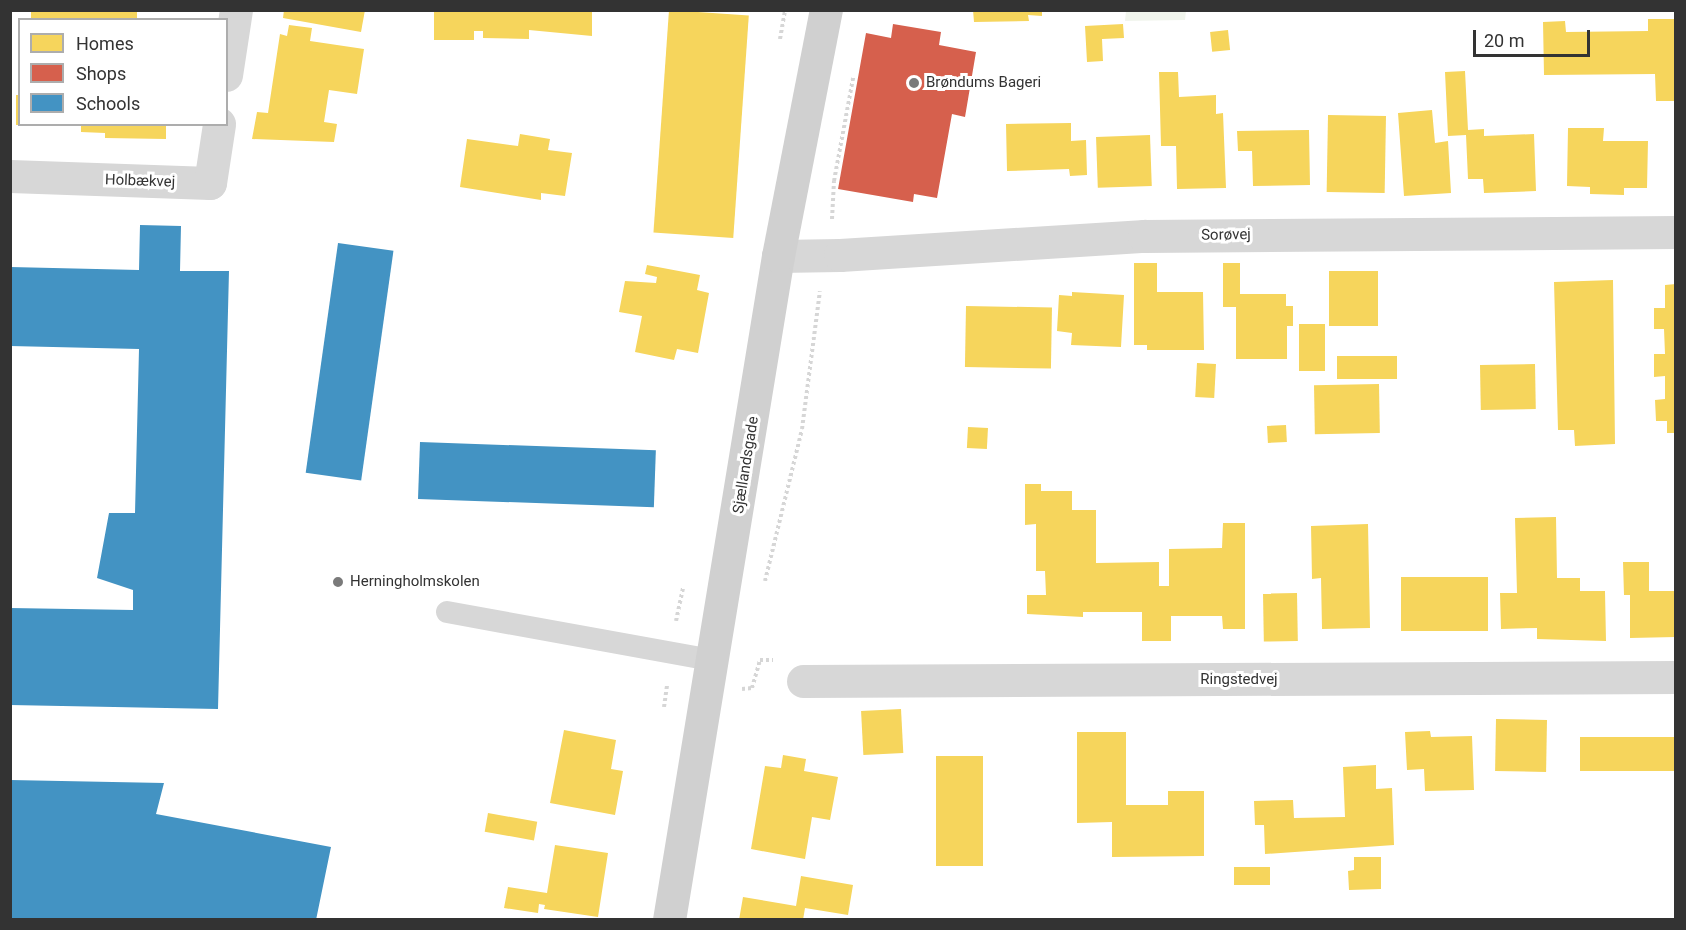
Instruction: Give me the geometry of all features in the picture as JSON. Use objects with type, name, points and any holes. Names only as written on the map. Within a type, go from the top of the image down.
[{"type":"street","points":[[228,62],[236,10]]},
{"type":"street","name":"Sjællandsgade","points":[[669,920],[778,256],[826,10]]},
{"type":"street","name":"Holbækvej","points":[[10,176],[210,183],[219,126]]},
{"type":"street","name":"Sorøvej","points":[[778,256],[824,256],[1144,236],[1676,232]]},
{"type":"street","name":"Ringstedvej","points":[[803,681],[1676,677]]},
{"type":"lane","points":[[447,612],[711,660]]},
{"type":"path","points":[[764,584],[802,429],[824,256],[854,68]]},
{"type":"path","points":[[741,679],[738,690],[752,688],[760,660],[806,660],[803,681]]},
{"type":"shaded area","points":[[1126,10],[1186,11],[1185,20],[1125,21]]},
{"type":"building: Homes","points":[[31,10],[137,10],[137,18],[31,18]]},
{"type":"building: Homes","points":[[284,10],[365,10],[361,32],[283,18]]},
{"type":"building: Homes","points":[[434,10],[592,10],[592,36],[529,30],[529,39],[483,38],[483,31],[474,31],[474,40],[434,40]]},
{"type":"building: Homes","points":[[669,10],[749,16],[733,238],[653,232]]},
{"type":"building: Homes","points":[[973,10],[1042,10],[1042,16],[1028,15],[1029,21],[974,22]]},
{"type":"building: Homes","points":[[1648,19],[1676,19],[1676,101],[1656,101],[1655,74],[1544,75],[1543,22],[1565,21],[1566,32],[1648,31]]},
{"type":"building: Homes","points":[[1123,24],[1124,38],[1102,39],[1103,61],[1087,62],[1085,26]]},
{"type":"building: Homes","points":[[289,25],[312,28],[310,41],[364,49],[357,94],[329,90],[324,122],[337,124],[334,142],[252,139],[257,112],[268,113],[280,34],[287,36]]},
{"type":"building: Homes","points":[[1228,30],[1230,50],[1212,52],[1210,32]]},
{"type":"building: Homes","points":[[1465,71],[1468,130],[1484,129],[1484,136],[1534,134],[1536,191],[1484,193],[1483,179],[1468,179],[1466,135],[1448,136],[1445,72]]},
{"type":"building: Homes","points":[[1159,72],[1178,72],[1179,97],[1216,95],[1216,114],[1223,113],[1226,188],[1177,189],[1176,146],[1161,146]]},
{"type":"building: Homes","points":[[16,95],[18,95],[18,125],[16,125]]},
{"type":"building: Homes","points":[[1432,110],[1435,143],[1448,141],[1451,193],[1404,196],[1398,113]]},
{"type":"building: Homes","points":[[1328,115],[1386,116],[1385,193],[1327,192]]},
{"type":"building: Homes","points":[[1071,123],[1071,141],[1086,140],[1087,175],[1070,176],[1069,169],[1007,171],[1006,124]]},
{"type":"building: Homes","points":[[81,126],[166,126],[166,139],[105,138],[105,133],[81,132]]},
{"type":"building: Homes","points":[[1568,128],[1604,128],[1603,141],[1648,141],[1647,188],[1624,188],[1624,195],[1590,194],[1590,187],[1567,186]]},
{"type":"building: Homes","points":[[1309,130],[1310,185],[1253,186],[1252,151],[1238,151],[1237,131]]},
{"type":"building: Homes","points":[[520,134],[550,139],[548,150],[572,153],[565,196],[541,193],[541,200],[460,187],[467,139],[518,146]]},
{"type":"building: Homes","points":[[1150,135],[1152,186],[1098,188],[1096,137]]},
{"type":"building: Homes","points":[[1134,263],[1157,263],[1157,292],[1203,292],[1204,350],[1147,350],[1147,345],[1134,345]]},
{"type":"building: Homes","points":[[1223,263],[1240,263],[1240,294],[1286,294],[1286,306],[1293,306],[1293,326],[1287,326],[1287,359],[1236,359],[1236,307],[1223,307]]},
{"type":"building: Homes","points":[[647,265],[700,275],[697,290],[709,293],[698,353],[677,349],[674,360],[635,352],[642,316],[619,312],[625,281],[656,283],[657,277],[645,274]]},
{"type":"building: Homes","points":[[1329,271],[1378,271],[1378,326],[1329,326]]},
{"type":"building: Homes","points":[[1613,280],[1615,444],[1575,446],[1574,430],[1558,430],[1554,282]]},
{"type":"building: Homes","points":[[1676,284],[1676,433],[1667,433],[1667,421],[1656,421],[1655,400],[1665,399],[1665,376],[1654,377],[1654,354],[1665,354],[1664,329],[1654,329],[1654,308],[1665,308],[1665,285]]},
{"type":"building: Homes","points":[[1072,292],[1124,295],[1121,347],[1071,345],[1072,333],[1057,331],[1059,295],[1072,296]]},
{"type":"building: Homes","points":[[966,306],[1052,308],[1051,368],[965,367]]},
{"type":"building: Homes","points":[[1299,324],[1325,324],[1325,371],[1299,371]]},
{"type":"building: Homes","points":[[1337,356],[1397,356],[1397,379],[1337,379]]},
{"type":"building: Homes","points":[[1197,363],[1216,364],[1214,398],[1195,397]]},
{"type":"building: Homes","points":[[1535,364],[1536,409],[1481,410],[1480,365]]},
{"type":"building: Homes","points":[[1379,384],[1380,433],[1315,434],[1314,385]]},
{"type":"building: Homes","points":[[1286,425],[1287,442],[1268,443],[1267,426]]},
{"type":"building: Homes","points":[[968,427],[988,428],[987,449],[967,448]]},
{"type":"building: Homes","points":[[1025,484],[1041,484],[1041,491],[1072,491],[1072,510],[1096,510],[1096,563],[1159,562],[1159,586],[1169,586],[1169,549],[1222,548],[1223,523],[1245,523],[1245,629],[1223,629],[1222,616],[1171,616],[1171,641],[1142,641],[1142,612],[1083,612],[1083,617],[1027,614],[1027,595],[1046,595],[1045,571],[1036,571],[1036,524],[1025,525]]},
{"type":"building: Homes","points":[[1556,517],[1557,578],[1580,578],[1580,591],[1605,591],[1606,641],[1537,639],[1537,628],[1501,629],[1500,593],[1517,593],[1515,518]]},
{"type":"building: Homes","points":[[1368,524],[1370,628],[1322,629],[1321,578],[1312,579],[1311,526]]},
{"type":"building: Homes","points":[[1623,562],[1649,562],[1649,591],[1676,591],[1676,637],[1630,638],[1630,595],[1624,595]]},
{"type":"building: Homes","points":[[1401,577],[1488,577],[1488,631],[1401,631]]},
{"type":"building: Homes","points":[[1297,593],[1298,641],[1264,642],[1263,594]]},
{"type":"building: Homes","points":[[901,709],[903,753],[863,755],[861,711]]},
{"type":"building: Homes","points":[[1496,719],[1547,720],[1546,772],[1495,771]]},
{"type":"building: Homes","points":[[564,730],[616,740],[611,769],[623,771],[615,815],[550,803]]},
{"type":"building: Homes","points":[[1430,731],[1431,737],[1472,736],[1474,790],[1425,791],[1424,769],[1407,770],[1405,732]]},
{"type":"building: Homes","points":[[1077,732],[1126,732],[1126,805],[1168,805],[1168,791],[1204,791],[1204,856],[1112,857],[1112,822],[1077,823]]},
{"type":"building: Homes","points":[[1580,737],[1676,737],[1676,771],[1580,771]]},
{"type":"building: Homes","points":[[783,755],[806,759],[804,771],[838,777],[830,820],[812,817],[805,859],[751,849],[765,766],[781,768]]},
{"type":"building: Homes","points":[[936,756],[983,756],[983,866],[936,866]]},
{"type":"building: Homes","points":[[1376,765],[1376,789],[1392,788],[1394,845],[1265,854],[1264,825],[1255,825],[1254,801],[1293,800],[1294,818],[1345,817],[1343,767]]},
{"type":"building: Homes","points":[[488,813],[537,822],[534,840],[485,832]]},
{"type":"building: Homes","points":[[555,845],[608,853],[598,917],[544,909],[545,905],[539,904],[538,913],[504,908],[508,887],[547,893]]},
{"type":"building: Homes","points":[[1354,857],[1381,857],[1381,889],[1349,890],[1348,871],[1354,870]]},
{"type":"building: Homes","points":[[1234,867],[1270,867],[1270,885],[1234,885]]},
{"type":"building: Homes","points":[[801,876],[853,885],[848,915],[805,908],[803,920],[739,920],[743,897],[796,906]]},
{"type":"building: Shops","name":"Brøndums Bageri","points":[[893,24],[941,32],[939,45],[976,52],[965,117],[952,114],[937,198],[914,194],[913,202],[838,189],[866,33],[891,38]]},
{"type":"building: Schools","points":[[140,225],[181,226],[180,271],[229,271],[218,709],[10,705],[10,608],[133,610],[133,590],[97,578],[109,513],[135,513],[139,349],[10,346],[10,267],[139,270]]},
{"type":"building: Schools","points":[[338,243],[393,251],[361,481],[306,473]]},
{"type":"building: Schools","points":[[420,442],[656,450],[654,507],[418,499]]},
{"type":"building: Schools","points":[[10,780],[164,783],[156,814],[331,847],[316,920],[10,920]]},
{"type":"place","name":"Brøndums Bageri","points":[[914,83]]},
{"type":"place","name":"Herningholmskolen","points":[[338,582]]}]
